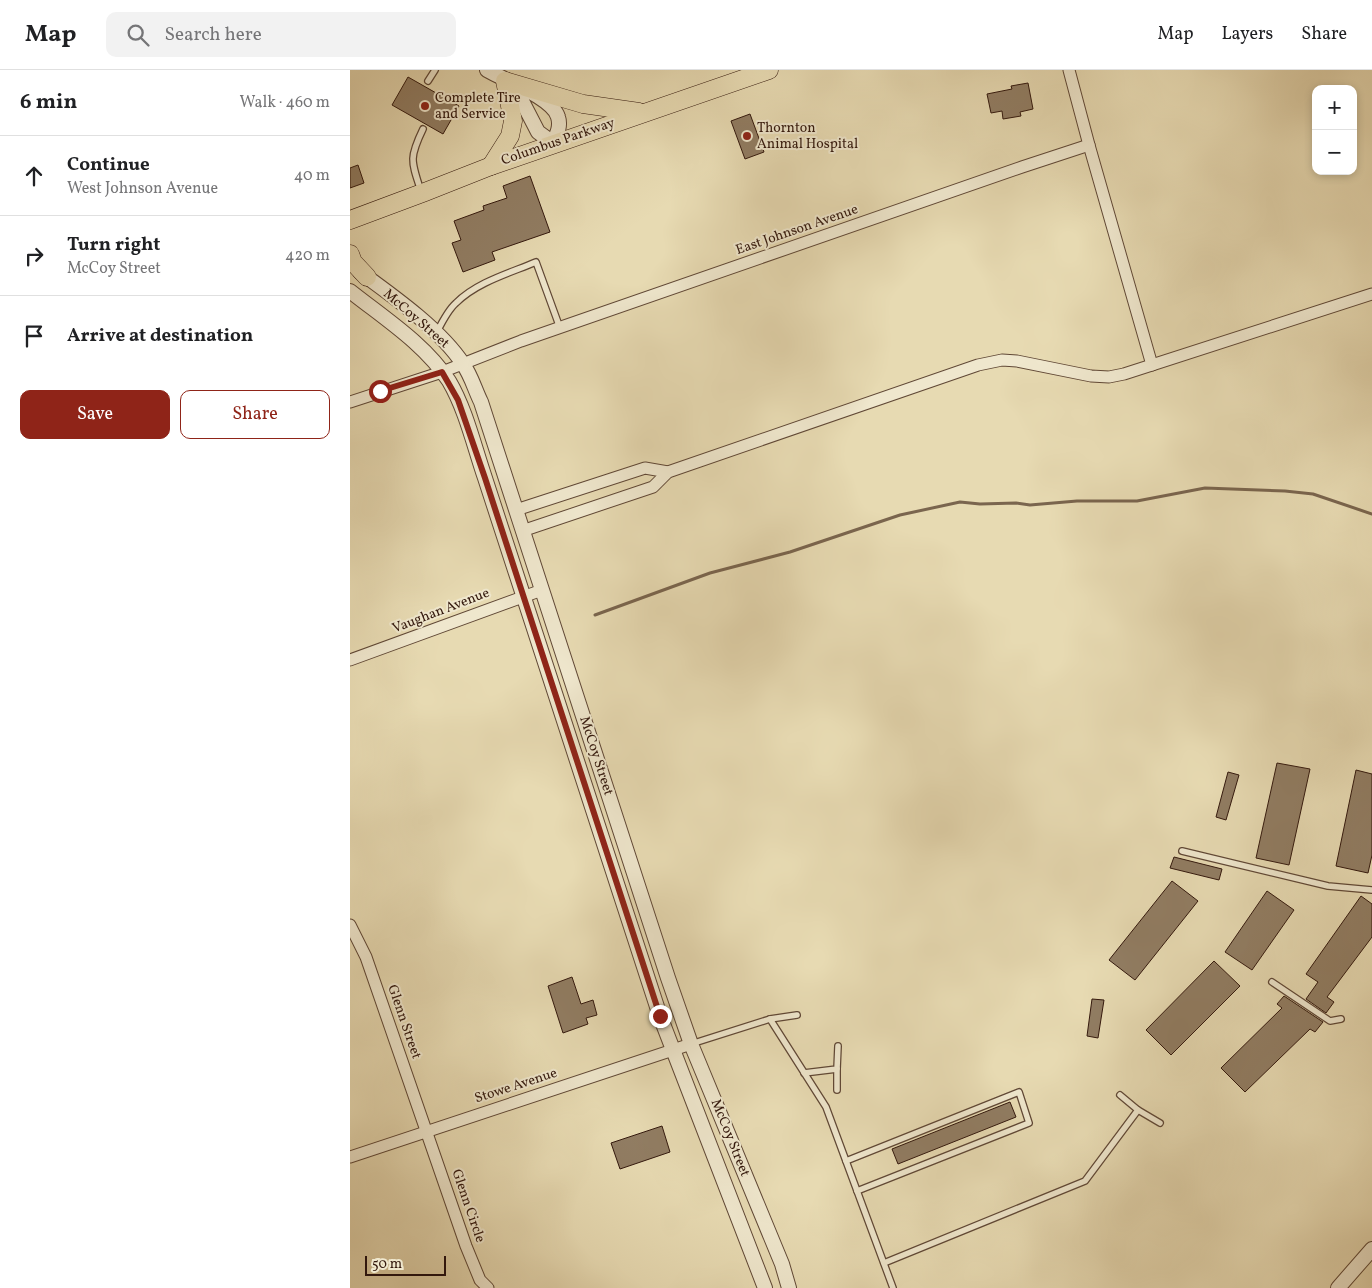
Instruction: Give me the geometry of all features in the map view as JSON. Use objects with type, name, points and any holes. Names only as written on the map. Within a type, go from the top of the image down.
[{"type":"main road","name":"Columbus Parkway","points":[[352,223],[490,166],[769,70]]},
{"type":"main road","points":[[490,166],[510,136],[513,121],[505,80],[583,104],[642,113]]},
{"type":"main road","points":[[350,254],[354,262],[367,277]]},
{"type":"street","points":[[487,70],[551,104],[558,116],[559,128],[553,143],[538,132],[523,103],[505,80]]},
{"type":"street","points":[[1069,70],[1152,366]]},
{"type":"street","name":"East Johnson Avenue","points":[[350,402],[442,372],[560,328],[1089,145]]},
{"type":"street","name":"McCoy Street","points":[[350,264],[436,333],[463,364],[480,402],[691,1044],[782,1264],[789,1288]]},
{"type":"street","name":"McCoy Street","points":[[350,291],[406,334],[427,353],[442,372],[458,400],[672,1050],[765,1288]]},
{"type":"street","points":[[522,531],[653,487],[668,472],[969,368],[1002,360],[1017,361],[1091,376],[1108,377],[1152,366],[1372,294]]},
{"type":"street","points":[[516,510],[645,468],[668,472]]},
{"type":"street","name":"Vaughan Avenue","points":[[350,660],[542,590]]},
{"type":"street","name":"Glenn Street","points":[[350,925],[366,956],[425,1132]]},
{"type":"street","name":"Stowe Avenue","points":[[350,1157],[691,1044]]},
{"type":"street","name":"Glenn Circle","points":[[425,1132],[466,1246],[480,1280],[488,1288]]},
{"type":"street","points":[[1338,1288],[1372,1249]]},
{"type":"lane","points":[[428,81],[435,70]]},
{"type":"lane","points":[[421,193],[412,164],[414,148],[423,129]]},
{"type":"lane","points":[[436,333],[456,303],[473,290],[496,278],[536,262],[560,328]]},
{"type":"lane","points":[[1182,851],[1328,886],[1372,890]]},
{"type":"lane","points":[[1272,982],[1330,1021],[1341,1019]]},
{"type":"lane","points":[[691,1044],[770,1019],[797,1015]]},
{"type":"lane","points":[[770,1019],[826,1108],[893,1288]]},
{"type":"lane","points":[[836,1090],[838,1046]]},
{"type":"lane","points":[[804,1073],[837,1069]]},
{"type":"lane","points":[[846,1161],[1019,1092],[1029,1122],[857,1191]]},
{"type":"lane","points":[[1120,1095],[1138,1110],[1160,1123]]},
{"type":"lane","points":[[884,1263],[1085,1181],[1138,1110]]},
{"type":"building","name":"Complete Tire and Service","points":[[408,77],[459,106],[443,134],[392,105]]},
{"type":"building","points":[[1028,83],[1033,109],[1020,112],[1021,116],[1003,119],[1002,111],[991,113],[987,94],[1012,89],[1011,86]]},
{"type":"building","name":"Thornton Animal Hospital","points":[[750,114],[764,152],[745,159],[731,121]]},
{"type":"building","points":[[358,165],[364,183],[350,188],[350,168]]},
{"type":"building","points":[[530,176],[550,232],[492,252],[495,260],[463,272],[452,243],[461,240],[454,221],[484,210],[483,206],[507,198],[503,186]]},
{"type":"building","points":[[1277,763],[1310,769],[1289,865],[1256,858]]},
{"type":"building","points":[[1356,770],[1372,774],[1372,855],[1368,873],[1336,866]]},
{"type":"building","points":[[1228,772],[1239,775],[1226,820],[1216,817]]},
{"type":"building","points":[[1174,857],[1222,869],[1219,880],[1170,868]]},
{"type":"building","points":[[1172,881],[1198,901],[1135,980],[1109,960]]},
{"type":"building","points":[[1267,891],[1294,910],[1252,970],[1225,952]]},
{"type":"building","points":[[1361,896],[1372,904],[1372,937],[1327,997],[1334,1002],[1326,1013],[1306,999],[1318,982],[1306,974]]},
{"type":"building","points":[[1214,961],[1240,986],[1171,1055],[1146,1030]]},
{"type":"building","points":[[572,977],[581,1004],[593,1000],[597,1015],[586,1018],[588,1024],[563,1033],[548,986]]},
{"type":"building","points":[[1284,996],[1323,1022],[1315,1032],[1310,1029],[1245,1092],[1221,1068],[1282,1008],[1277,1004]]},
{"type":"building","points":[[1092,999],[1104,1000],[1098,1038],[1087,1036]]},
{"type":"building","points":[[1010,1102],[1016,1117],[898,1164],[892,1149]]},
{"type":"building","points":[[662,1126],[670,1152],[620,1169],[611,1143]]},
{"type":"waterway","points":[[595,615],[710,573],[790,552],[900,515],[960,502],[1030,505],[1077,501],[1137,501],[1205,488],[1313,494],[1372,514]]},
{"type":"place","name":"Complete Tire and Service","points":[[425,106]]},
{"type":"place","name":"Thornton Animal Hospital","points":[[747,136]]},
{"type":"route","points":[[380,391],[442,372],[458,400],[660,1016]]}]
